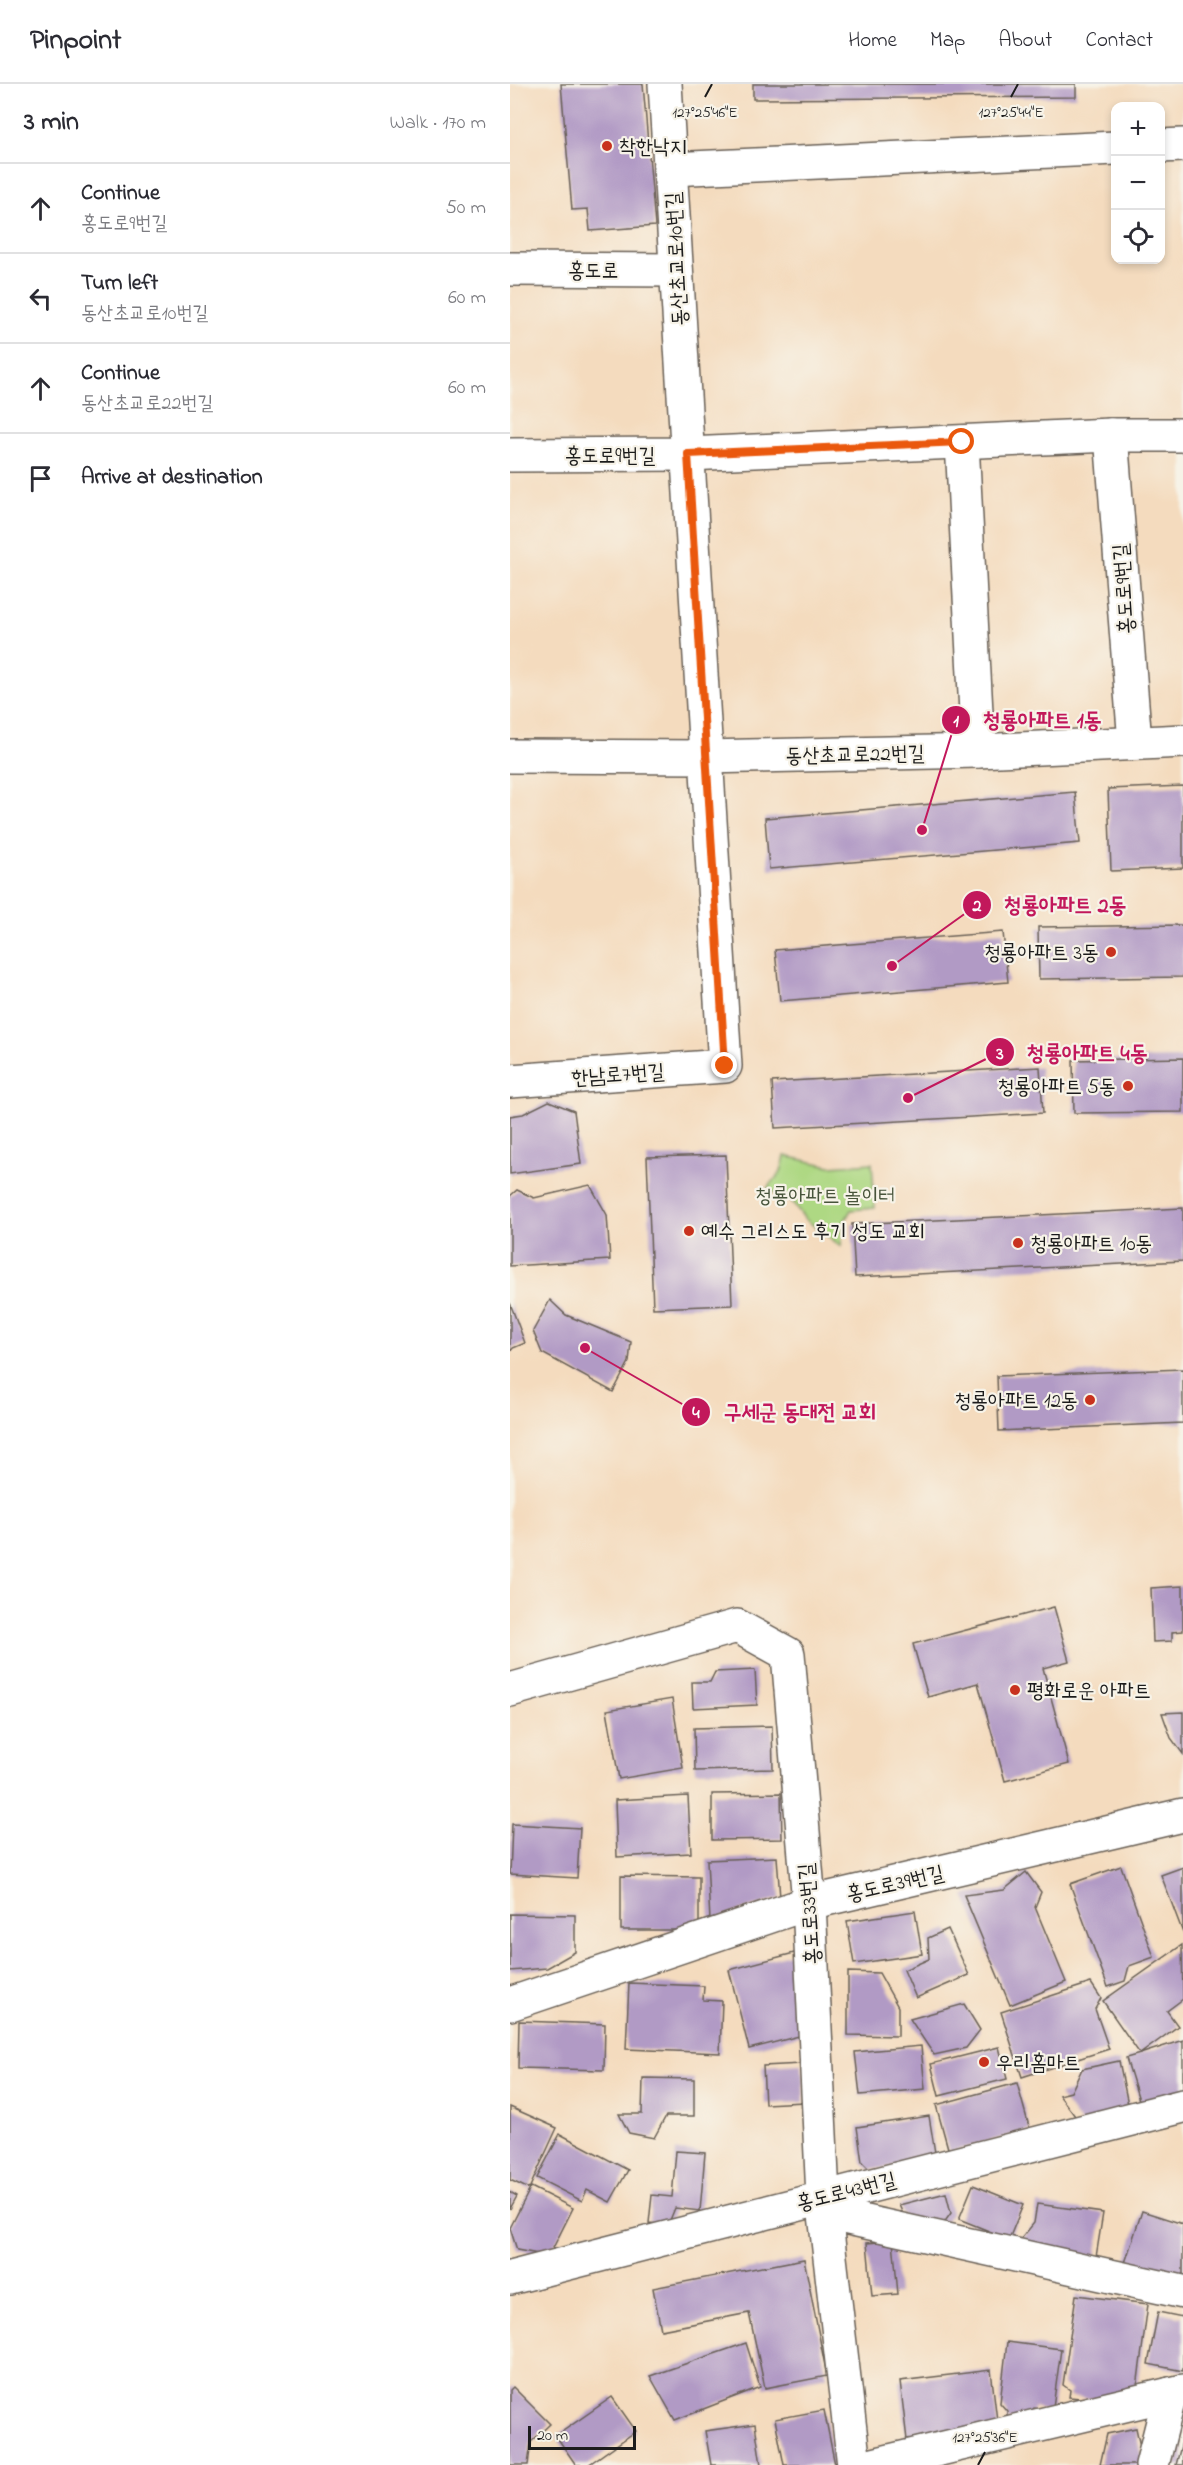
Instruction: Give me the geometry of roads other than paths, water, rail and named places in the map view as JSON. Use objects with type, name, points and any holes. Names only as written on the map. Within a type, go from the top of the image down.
[{"type":"street","points":[[665,84],[670,169]]},
{"type":"street","points":[[1165,146],[1183,145]]},
{"type":"street","name":"동산초교로10번길","points":[[706,758],[670,169],[1111,148]]},
{"type":"street","name":"홍도로","points":[[510,269],[676,270]]},
{"type":"street","name":"홍도로9번길","points":[[510,455],[688,454],[1111,435],[1183,435]]},
{"type":"street","name":"홍도로9번길","points":[[1111,435],[1135,743]]},
{"type":"street","points":[[962,442],[978,751]]},
{"type":"street","name":"동산초교로22번길","points":[[510,756],[706,758],[978,751],[1183,741]]},
{"type":"street","name":"한남로7번길","points":[[510,1081],[725,1066],[706,758]]},
{"type":"street","name":"홍도로33번길","points":[[510,1689],[737,1626],[788,1654],[809,1903],[824,2205],[854,2465]]},
{"type":"street","name":"홍도로39번길","points":[[510,2004],[809,1903],[1183,1815]]},
{"type":"street","name":"홍도로43번길","points":[[510,2278],[824,2205],[1183,2106]]},
{"type":"street","points":[[824,2205],[1183,2292]]},
{"type":"street","points":[[873,2465],[1176,2392]]},
{"type":"street","points":[[1152,2465],[1176,2392]]},
{"type":"place","name":"착한낙지","points":[[607,146]]},
{"type":"place","name":"청룡아파트 1동","points":[[922,830]]},
{"type":"place","name":"청룡아파트 3동","points":[[1111,952]]},
{"type":"place","name":"청룡아파트 2동","points":[[892,966]]},
{"type":"place","name":"청룡아파트 5동","points":[[1128,1086]]},
{"type":"place","name":"청룡아파트 4동","points":[[908,1098]]},
{"type":"place","name":"예수 그리스도 후기 성도 교회","points":[[689,1231]]},
{"type":"place","name":"청룡아파트 10동","points":[[1018,1243]]},
{"type":"place","name":"구세군 동대전 교회","points":[[585,1348]]},
{"type":"place","name":"청룡아파트 12동","points":[[1090,1400]]},
{"type":"place","name":"평화로운 아파트","points":[[1015,1690]]},
{"type":"place","name":"우리홈마트","points":[[984,2062]]},
{"type":"park label","name":"청룡아파트 놀이터","points":[[825,1195]]}]
